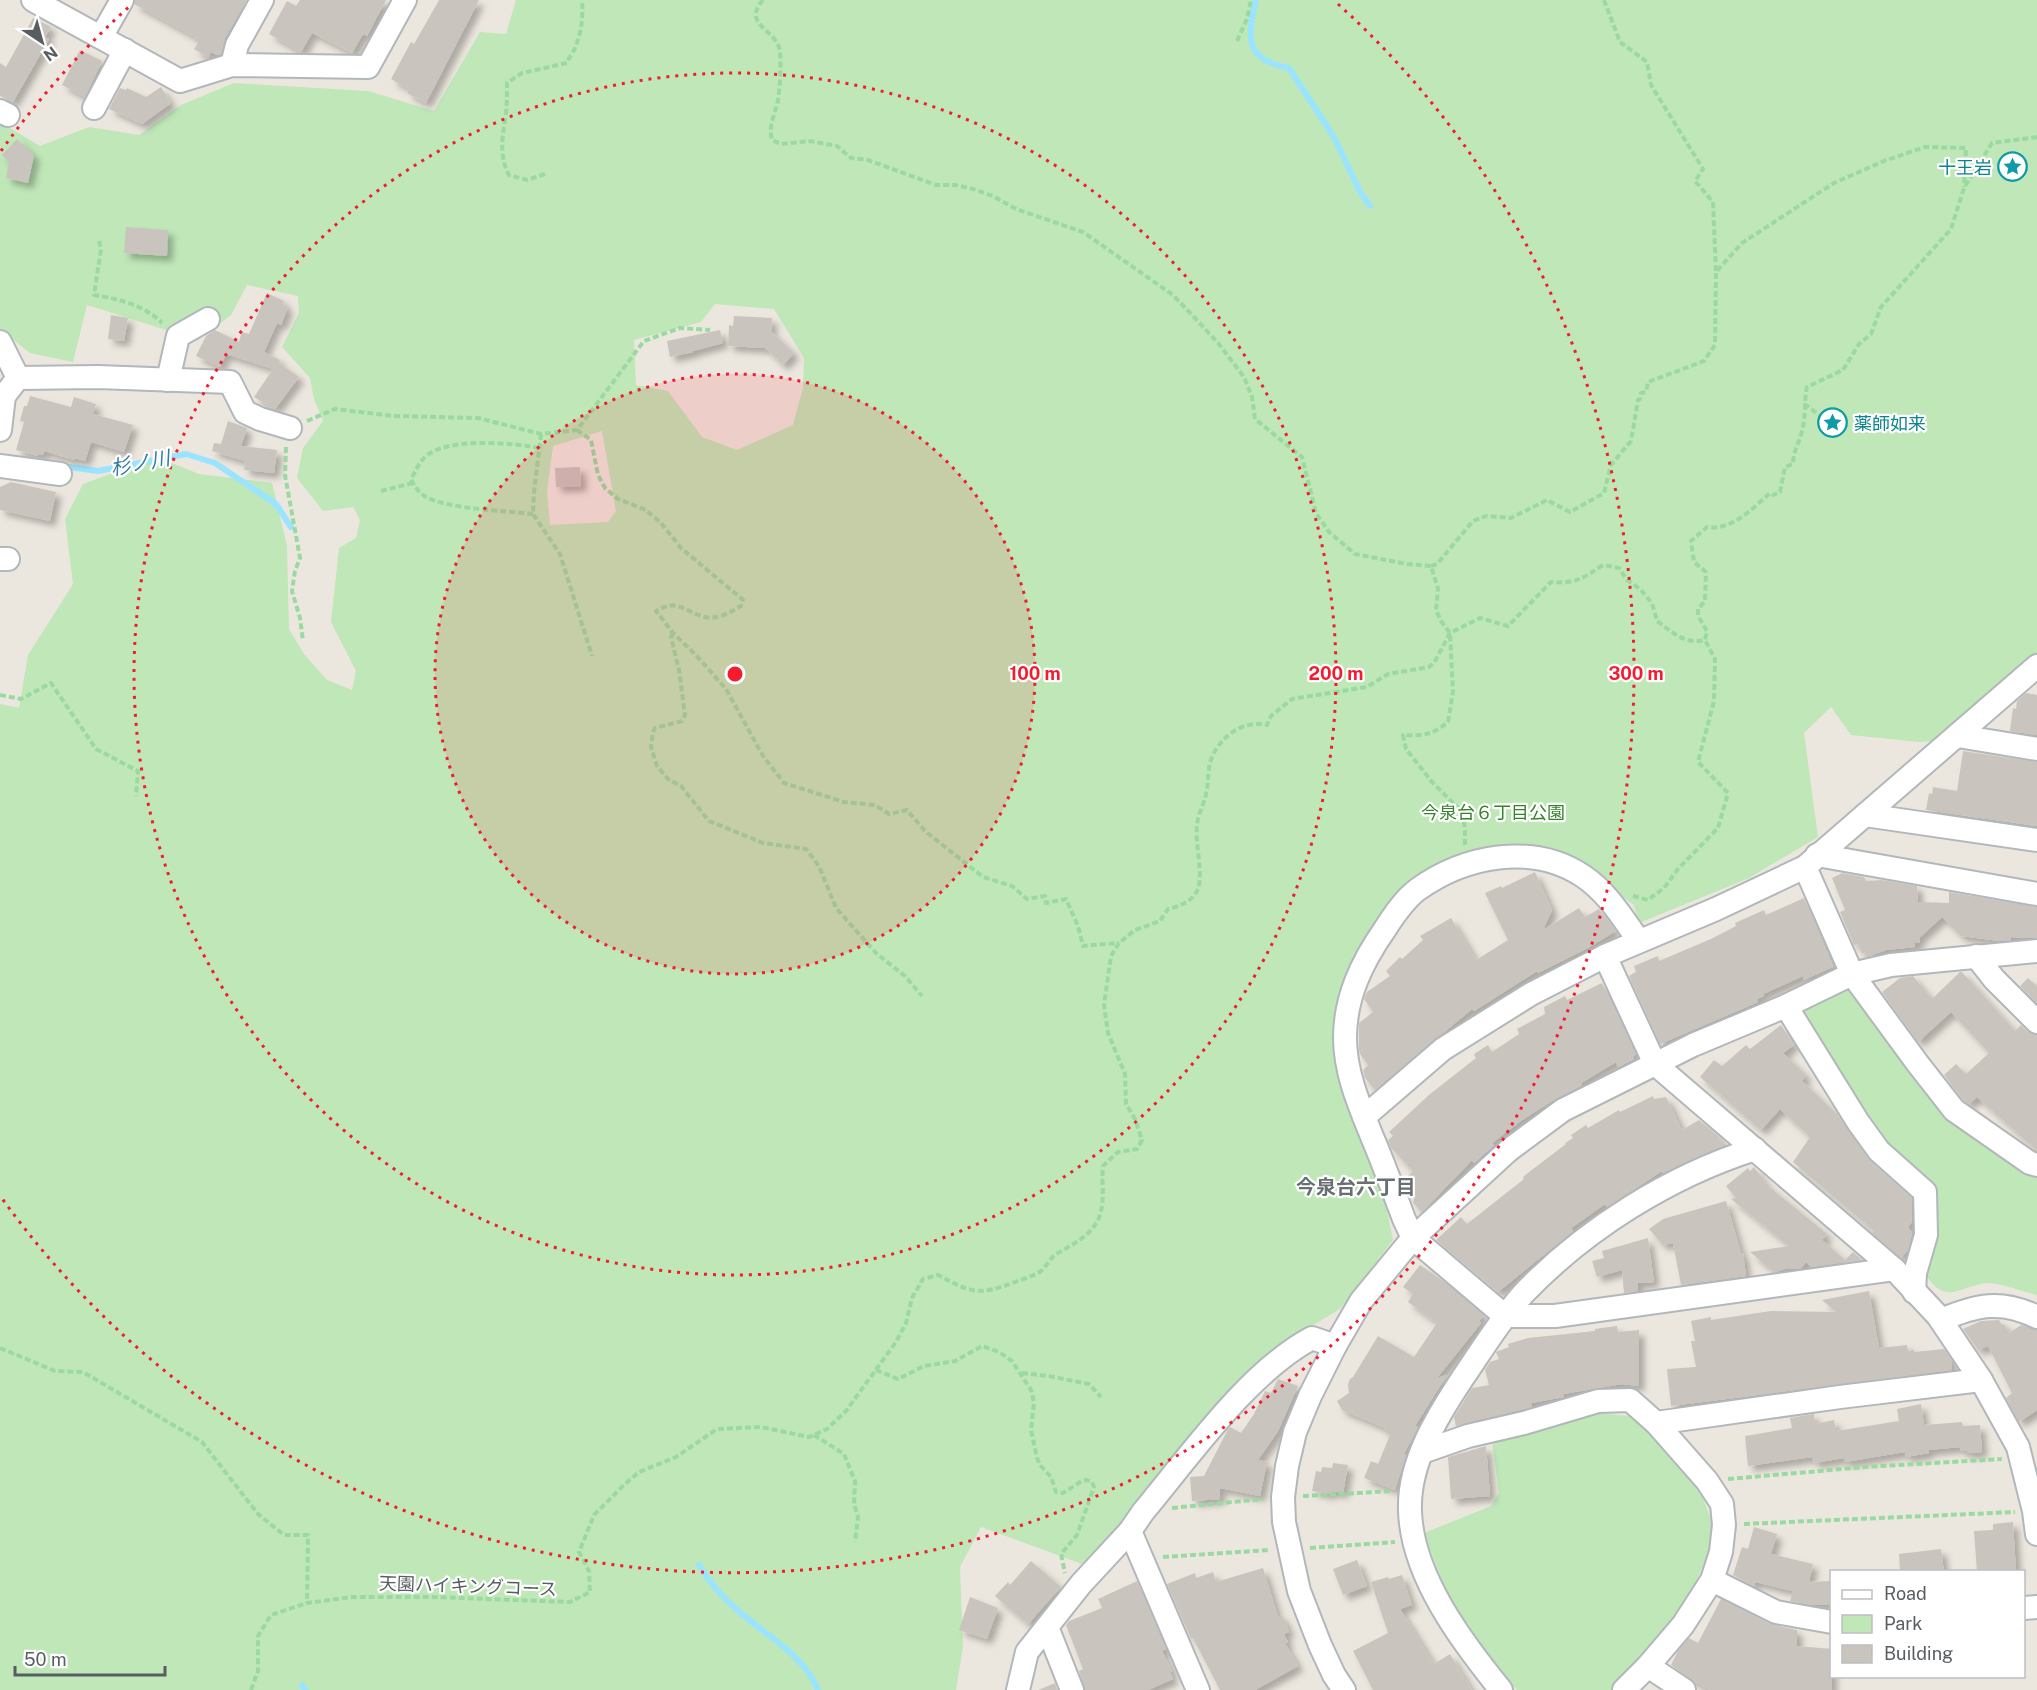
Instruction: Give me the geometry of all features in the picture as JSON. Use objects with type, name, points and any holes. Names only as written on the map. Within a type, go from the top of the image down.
[{"type":"street","points":[[33,0],[180,81],[232,66],[368,67],[405,0]]},
{"type":"street","points":[[101,37],[122,0]]},
{"type":"street","points":[[232,66],[237,45],[262,0]]},
{"type":"street","points":[[94,108],[125,50]]},
{"type":"street","points":[[168,380],[178,336],[208,319]]},
{"type":"street","points":[[0,342],[18,378]]},
{"type":"street","points":[[18,378],[98,377],[230,382],[245,412],[290,428]]},
{"type":"street","points":[[0,430],[4,396],[18,378]]},
{"type":"street","points":[[0,466],[60,474]]},
{"type":"street","points":[[1364,1117],[1443,1049],[1531,994],[1605,956],[1716,909],[1811,861],[2037,666]]},
{"type":"street","points":[[1958,736],[2037,749]]},
{"type":"street","points":[[1865,815],[2037,840]]},
{"type":"street","points":[[1639,941],[1605,894],[1582,875],[1545,859],[1521,855],[1498,856],[1458,868],[1415,891],[1396,912],[1359,972],[1351,993],[1345,1039],[1352,1082],[1413,1238],[1505,1316],[1555,1316],[1894,1269]]},
{"type":"street","points":[[1811,861],[2037,894]]},
{"type":"street","points":[[1811,861],[1852,974],[1954,1110],[2035,1162]]},
{"type":"street","points":[[1344,1690],[1320,1645],[1299,1590],[1288,1549],[1283,1497],[1287,1466],[1295,1432],[1335,1346],[1361,1301],[1413,1238],[1509,1150],[1563,1110],[1693,1045],[1786,1006],[1852,974],[1891,965],[2037,951]]},
{"type":"street","points":[[1605,956],[1655,1064],[1894,1269],[1941,1320],[2025,1450],[2037,1534]]},
{"type":"street","points":[[1976,956],[1994,979],[2037,1022]]},
{"type":"street","points":[[1786,1006],[1872,1141],[1925,1192],[1926,1235],[1915,1273],[1914,1292]]},
{"type":"street","points":[[1501,1690],[1451,1624],[1435,1596],[1414,1540],[1410,1513],[1410,1489],[1422,1452],[1441,1410],[1505,1316],[1524,1294],[1580,1243],[1610,1219],[1672,1184],[1730,1157],[1755,1149]]},
{"type":"street","points":[[1941,1320],[1966,1310],[1994,1304],[2022,1309],[2037,1317]]},
{"type":"street","points":[[1018,1690],[1027,1652],[1081,1584],[1130,1531],[1209,1432],[1239,1399],[1275,1363],[1312,1338],[1335,1346]]},
{"type":"street","points":[[1656,1423],[1828,1398],[1981,1380]]},
{"type":"street","points":[[1422,1452],[1468,1436],[1524,1423],[1598,1401],[1630,1400],[1656,1423],[1707,1480],[1722,1504],[1724,1525],[1721,1552],[1712,1580],[1683,1624],[1648,1666],[1624,1690]]},
{"type":"street","points":[[1130,1531],[1198,1690]]},
{"type":"street","points":[[1712,1580],[1776,1612],[1830,1622]]},
{"type":"street","points":[[1047,1626],[1072,1690]]},
{"type":"street","points":[[1648,1666],[1684,1690]]},
{"type":"path","points":[[545,174],[527,180],[509,175],[505,166],[501,142],[506,112],[507,83],[522,73],[567,63],[576,48],[582,28],[582,0]]},
{"type":"path","points":[[763,0],[755,14],[758,24],[778,42],[780,53],[778,101],[769,129],[771,140],[781,144],[810,141],[837,146],[851,158],[868,160],[936,185],[955,185],[973,189],[1016,208],[1083,232],[1173,295],[1218,343],[1244,377],[1252,397],[1255,419],[1302,457],[1316,513],[1329,532],[1355,554],[1431,566],[1437,564],[1473,521],[1486,516],[1511,518],[1547,500],[1570,512],[1604,493],[1611,465],[1631,441],[1638,400],[1641,399],[1641,393],[1646,392],[1648,382],[1704,361],[1715,345],[1716,272],[1713,202],[1695,181],[1703,169],[1651,86],[1647,62],[1620,42],[1604,0]]},
{"type":"path","points":[[1237,41],[1251,0]]},
{"type":"path","points":[[1605,894],[1625,894],[1648,900],[1664,888],[1678,869],[1718,828],[1728,793],[1698,762],[1714,700],[1715,659],[1704,640],[1707,631],[1698,616],[1698,609],[1705,601],[1706,572],[1694,561],[1691,541],[1707,527],[1716,528],[1744,516],[1770,493],[1773,495],[1780,492],[1785,467],[1793,464],[1793,450],[1797,446],[1804,424],[1807,387],[1843,370],[1859,344],[1871,334],[1881,307],[1951,229],[1964,188],[1992,143],[2037,137]]},
{"type":"path","points":[[1716,272],[1742,243],[1834,183],[1884,161],[1926,147],[1966,148],[1964,188]]},
{"type":"path","points":[[99,241],[101,249],[94,295],[123,300],[155,316],[166,327]]},
{"type":"path","points":[[577,430],[644,341],[680,328],[710,330]]},
{"type":"path","points":[[1804,403],[1832,424]]},
{"type":"path","points":[[303,641],[300,618],[292,591],[300,558],[285,475],[286,448],[290,428],[335,409],[393,416],[478,418],[541,434],[577,430],[591,440],[598,475],[605,488],[618,499],[646,510],[661,523],[681,548],[743,600],[741,606],[730,613],[707,617],[671,604],[656,611],[673,633],[726,688],[763,756],[784,783],[844,802],[875,805],[890,814],[907,810],[925,831],[983,877],[1012,886],[1027,900],[1046,896],[1046,903],[1066,899],[1078,926],[1083,946],[1119,943]]},
{"type":"path","points":[[541,434],[533,514],[560,554],[592,656]]},
{"type":"path","points":[[533,514],[442,503],[426,497],[415,487],[411,479],[423,458],[440,448],[490,444],[540,448]]},
{"type":"path","points":[[381,491],[413,483]]},
{"type":"path","points":[[814,1435],[827,1429],[846,1411],[896,1342],[906,1323],[912,1298],[924,1280],[938,1275],[956,1285],[984,1292],[1004,1286],[1040,1271],[1054,1255],[1070,1248],[1086,1236],[1098,1219],[1104,1200],[1101,1182],[1103,1166],[1118,1152],[1137,1149],[1142,1140],[1135,1119],[1126,1104],[1125,1074],[1108,1033],[1104,1005],[1111,956],[1119,943],[1135,930],[1160,921],[1168,909],[1182,906],[1193,897],[1199,886],[1197,827],[1200,809],[1207,790],[1212,758],[1228,736],[1241,726],[1255,723],[1267,725],[1271,716],[1292,699],[1367,687],[1388,674],[1429,667],[1434,663],[1450,633],[1480,618],[1508,626],[1551,582],[1568,583],[1584,578],[1603,565],[1619,567],[1627,580],[1640,589],[1652,603],[1656,621],[1684,640],[1694,643],[1704,640]]},
{"type":"path","points":[[1431,566],[1438,589],[1436,610],[1450,633],[1453,692],[1448,722],[1436,732],[1422,736],[1403,735],[1406,749],[1432,782],[1460,810],[1465,827],[1465,851],[1458,868]]},
{"type":"path","points":[[673,633],[671,637],[685,715],[682,721],[655,728],[651,747],[657,766],[668,779],[681,786],[709,821],[772,845],[806,849],[819,866],[836,908],[878,954],[905,976],[922,996]]},
{"type":"path","points":[[0,695],[21,699],[51,683],[96,749],[138,771],[136,796]]},
{"type":"path","points":[[876,1370],[898,1379],[924,1366],[955,1360],[982,1346],[999,1352],[1012,1362],[1021,1372],[1031,1390],[1034,1402],[1031,1430],[1037,1458],[1051,1477],[1056,1492],[1063,1493],[1087,1480],[1092,1482],[1094,1487],[1077,1535],[1061,1554],[1067,1577]]},
{"type":"path","points":[[0,1348],[55,1371],[83,1372],[202,1442],[258,1514],[284,1534],[308,1535],[307,1603]]},
{"type":"path","points":[[1021,1372],[1089,1384],[1101,1397]]},
{"type":"path","name":"天園ハイキングコース","points":[[251,1690],[258,1671],[258,1636],[271,1615],[307,1603],[352,1597],[433,1596],[570,1602],[590,1592],[589,1571],[579,1552],[594,1515],[639,1472],[676,1456],[717,1430],[761,1427],[808,1437],[814,1435]]},
{"type":"path","points":[[814,1435],[848,1459],[855,1481],[854,1504],[858,1517],[855,1542]]},
{"type":"path","points":[[1707,1480],[1865,1467],[2025,1450]]},
{"type":"path","points":[[1724,1525],[2034,1511]]},
{"type":"green space","name":"今泉台６丁目公園","points":[[516,0],[2037,0],[2037,656],[1937,741],[1918,742],[1851,735],[1831,707],[1804,733],[1818,837],[1749,878],[1639,923],[1634,905],[1586,870],[1552,854],[1425,878],[1344,1000],[1393,1240],[1340,1309],[1285,1342],[1133,1515],[1082,1564],[981,1527],[960,1567],[963,1647],[956,1690],[0,1690],[0,704],[19,708],[28,655],[73,584],[65,519],[83,484],[157,457],[199,474],[272,483],[287,546],[289,629],[304,654],[327,680],[352,690],[356,671],[331,622],[339,548],[356,538],[360,520],[353,507],[323,511],[297,478],[303,448],[323,421],[314,399],[310,378],[282,347],[299,313],[298,296],[247,285],[231,315],[198,340],[87,305],[73,362],[30,353],[0,329],[0,122],[40,146],[89,127],[139,135],[181,105],[234,83],[368,91],[434,111],[480,32],[506,34]],"holes":[[[715,304],[774,309],[804,358],[803,388],[793,425],[737,450],[702,437],[668,391],[636,385],[634,340],[701,322]],[[602,431],[616,511],[608,522],[550,525],[547,492],[553,446]]]},
{"type":"green space","points":[[1843,990],[1854,992],[1911,1076],[1944,1114],[1973,1138],[2037,1175],[2037,1295],[1991,1283],[1946,1292],[1933,1284],[1925,1274],[1934,1224],[1801,1017],[1804,1008]]},
{"type":"green space","points":[[1596,1413],[1630,1416],[1658,1439],[1698,1485],[1712,1522],[1708,1554],[1685,1607],[1654,1648],[1613,1690],[1517,1690],[1485,1656],[1445,1589],[1424,1533],[1491,1506],[1499,1493],[1492,1441]]},
{"type":"building","points":[[135,0],[247,0],[225,38],[221,54],[211,52],[208,57],[194,49],[198,43],[194,40],[195,37],[134,4]]},
{"type":"building","points":[[300,0],[386,0],[367,36],[363,34],[352,53],[312,33],[301,52],[269,34],[287,1],[296,6]]},
{"type":"building","points":[[439,0],[479,0],[426,103],[407,93],[409,89],[391,79],[411,42],[414,44]]},
{"type":"building","points":[[33,18],[51,27],[45,37],[49,39],[13,102],[0,96],[0,63],[6,67]]},
{"type":"building","points":[[80,50],[102,61],[85,97],[62,85]]},
{"type":"building","points":[[161,87],[171,103],[142,124],[109,109],[120,88],[126,90],[127,88],[146,97]]},
{"type":"building","points":[[17,139],[34,155],[28,183],[6,178],[9,162],[2,155]]},
{"type":"building","points":[[126,227],[168,230],[167,256],[124,253]]},
{"type":"building","points":[[267,293],[284,301],[283,305],[288,307],[281,325],[277,323],[264,352],[280,360],[279,363],[299,377],[275,409],[254,397],[273,369],[226,354],[220,367],[196,356],[206,336],[215,330],[239,342],[242,332],[249,334]]},
{"type":"building","points":[[111,315],[128,318],[124,341],[108,339]]},
{"type":"building","points":[[734,316],[772,318],[771,331],[794,353],[783,365],[765,348],[728,346],[729,325],[733,326]]},
{"type":"building","points":[[720,330],[723,343],[670,357],[667,341]]},
{"type":"building","points":[[30,396],[71,407],[74,397],[96,404],[93,414],[133,425],[124,452],[91,442],[85,461],[44,451],[43,455],[38,454],[38,456],[16,450],[24,422],[20,421],[24,406],[27,406]]},
{"type":"building","points":[[228,421],[247,428],[241,446],[277,450],[274,473],[244,470],[245,461],[212,451],[214,443],[221,444]]},
{"type":"building","points":[[580,467],[581,486],[556,487],[555,468]]},
{"type":"building","points":[[11,482],[56,492],[50,521],[0,510],[0,487]]},
{"type":"building","points":[[2026,693],[2037,695],[2037,735],[2010,731],[2013,708],[2016,709],[2017,701]]},
{"type":"building","points":[[1963,751],[2037,762],[2037,826],[1926,810],[1929,793],[1932,794],[1933,787],[1957,791]]},
{"type":"building","points":[[1535,872],[1552,910],[1543,930],[1579,908],[1585,917],[1599,909],[1616,931],[1586,949],[1538,973],[1537,971],[1474,1011],[1472,1009],[1375,1090],[1365,1078],[1363,1070],[1368,1065],[1359,1050],[1359,1023],[1373,1012],[1364,999],[1367,992],[1390,976],[1386,971],[1423,940],[1420,936],[1451,918],[1476,960],[1508,940],[1485,893],[1501,886],[1502,888]]},
{"type":"building","points":[[1842,873],[1864,877],[1866,881],[1882,880],[1917,886],[1918,902],[1949,903],[1949,892],[2037,907],[2037,938],[2011,937],[2011,940],[2000,941],[1961,936],[1942,917],[1919,938],[1920,942],[1915,943],[1915,947],[1886,950],[1867,957],[1865,952],[1862,954],[1858,944],[1854,945],[1840,912],[1845,910],[1832,878]]},
{"type":"building","points":[[1804,898],[1833,967],[1804,980],[1803,976],[1763,994],[1764,996],[1757,999],[1758,1002],[1660,1044],[1629,976],[1636,972],[1634,966],[1658,956],[1659,961],[1711,939],[1736,926],[1735,923],[1764,910],[1766,915]]},
{"type":"building","points":[[1960,972],[2015,1031],[2021,1025],[2028,1032],[2037,1035],[2037,1151],[1977,1097],[1969,1104],[1963,1100],[1944,1075],[1956,1064],[1966,1074],[1989,1053],[1951,1012],[1918,1042],[1882,992],[1900,978],[1913,976],[1933,998]]},
{"type":"building","points":[[2028,978],[2037,986],[2037,1003],[2020,986]]},
{"type":"building","points":[[1602,983],[1636,1054],[1633,1056],[1634,1059],[1618,1067],[1616,1062],[1522,1120],[1492,1143],[1494,1145],[1474,1163],[1472,1160],[1422,1212],[1413,1203],[1414,1199],[1407,1187],[1411,1183],[1406,1178],[1413,1171],[1391,1148],[1388,1140],[1393,1136],[1389,1132],[1430,1094],[1476,1058],[1474,1054],[1488,1045],[1492,1052],[1519,1034],[1517,1029],[1545,1014],[1544,1007],[1565,996],[1567,1000]]},
{"type":"building","points":[[1781,1025],[1794,1045],[1783,1053],[1806,1075],[1802,1081],[1837,1114],[1870,1161],[1912,1198],[1912,1222],[1908,1227],[1912,1233],[1908,1250],[1901,1258],[1872,1233],[1874,1231],[1793,1162],[1810,1137],[1780,1109],[1761,1130],[1700,1077],[1714,1060],[1722,1066],[1746,1045],[1750,1049]]},
{"type":"building","points":[[1653,1096],[1654,1099],[1666,1097],[1682,1130],[1699,1120],[1717,1135],[1723,1146],[1663,1173],[1662,1171],[1607,1207],[1605,1204],[1571,1228],[1573,1231],[1498,1292],[1436,1240],[1461,1217],[1467,1224],[1566,1144],[1573,1138],[1571,1135],[1586,1125],[1588,1128],[1619,1110],[1620,1112]]},
{"type":"building","points":[[1754,1167],[1767,1185],[1827,1234],[1822,1240],[1845,1260],[1853,1252],[1862,1260],[1812,1267],[1806,1262],[1801,1268],[1774,1272],[1750,1252],[1789,1246],[1731,1199],[1736,1198],[1726,1186],[1748,1168],[1750,1171]]},
{"type":"building","points":[[1726,1201],[1741,1253],[1743,1253],[1746,1276],[1681,1285],[1673,1243],[1663,1245],[1649,1229],[1663,1219]]},
{"type":"building","points":[[1648,1238],[1654,1282],[1638,1283],[1638,1291],[1624,1293],[1622,1270],[1597,1277],[1592,1261],[1604,1258],[1602,1251]]},
{"type":"building","points":[[1420,1265],[1446,1283],[1484,1315],[1479,1321],[1481,1323],[1437,1378],[1447,1375],[1415,1426],[1418,1427],[1404,1454],[1406,1455],[1395,1490],[1364,1478],[1371,1461],[1378,1464],[1390,1435],[1384,1432],[1385,1428],[1342,1410],[1337,1401],[1349,1393],[1350,1379],[1378,1336],[1414,1357],[1437,1323],[1408,1302],[1413,1294],[1403,1287]]},
{"type":"building","points":[[1869,1291],[1879,1348],[1907,1345],[1908,1351],[1914,1350],[1914,1352],[1944,1349],[1952,1360],[1952,1370],[1671,1406],[1667,1369],[1696,1367],[1691,1341],[1695,1341],[1691,1321],[1771,1311],[1836,1312],[1822,1300]]},
{"type":"building","points":[[1999,1320],[2009,1333],[2021,1325],[2037,1330],[2037,1410],[2019,1422],[2006,1398],[2012,1393],[1988,1346],[1978,1350],[1963,1329],[1981,1321]]},
{"type":"building","points":[[1617,1326],[1618,1332],[1639,1330],[1639,1386],[1622,1384],[1563,1394],[1564,1397],[1531,1403],[1532,1407],[1456,1426],[1454,1417],[1472,1388],[1489,1385],[1485,1370],[1490,1362],[1499,1359],[1496,1352],[1509,1347],[1508,1344],[1528,1338],[1595,1331],[1595,1329]]},
{"type":"building","points":[[1278,1379],[1298,1386],[1278,1431],[1258,1460],[1267,1462],[1260,1496],[1220,1488],[1220,1499],[1192,1501],[1190,1477],[1204,1476],[1228,1429],[1230,1427],[1241,1433],[1254,1414],[1265,1391],[1271,1393]]},
{"type":"building","points":[[1921,1404],[1924,1425],[1962,1422],[1963,1426],[1980,1425],[1982,1452],[1967,1453],[1967,1451],[1961,1451],[1960,1447],[1928,1450],[1929,1453],[1905,1457],[1905,1452],[1845,1462],[1844,1458],[1814,1463],[1812,1457],[1748,1466],[1745,1436],[1792,1428],[1790,1418],[1814,1414],[1815,1424],[1834,1420],[1836,1431],[1899,1421],[1897,1409]]},
{"type":"building","points":[[1486,1446],[1490,1496],[1451,1499],[1448,1457]]},
{"type":"building","points":[[1333,1463],[1348,1465],[1343,1493],[1312,1491],[1316,1471],[1321,1472],[1322,1467],[1332,1468]]},
{"type":"building","points":[[2013,1522],[2016,1570],[1977,1570],[1974,1531],[1993,1530],[1993,1524]]},
{"type":"building","points":[[1754,1527],[1777,1534],[1771,1554],[1813,1564],[1809,1582],[1830,1581],[1830,1604],[1813,1605],[1790,1601],[1793,1591],[1755,1582],[1754,1586],[1733,1575],[1742,1547],[1748,1549]]},
{"type":"building","points":[[1941,1549],[1944,1570],[1900,1570],[1899,1554]]},
{"type":"building","points":[[1357,1560],[1367,1586],[1343,1595],[1333,1569]]},
{"type":"building","points":[[1031,1561],[1061,1587],[1028,1624],[995,1596],[1008,1582],[1010,1585]]},
{"type":"building","points":[[1263,1568],[1278,1617],[1282,1615],[1289,1632],[1284,1634],[1288,1642],[1285,1643],[1298,1666],[1255,1690],[1220,1690],[1193,1638],[1191,1639],[1167,1584],[1195,1573],[1196,1578],[1213,1572],[1216,1582]]},
{"type":"building","points":[[1402,1575],[1412,1605],[1400,1609],[1434,1664],[1450,1654],[1472,1690],[1373,1690],[1353,1651],[1388,1633],[1371,1582]]},
{"type":"building","points":[[1137,1581],[1166,1649],[1162,1651],[1172,1671],[1170,1672],[1173,1679],[1148,1690],[1085,1690],[1079,1671],[1083,1669],[1066,1625],[1069,1621],[1102,1608],[1098,1599]]},
{"type":"building","points":[[970,1597],[998,1608],[987,1639],[959,1630]]},
{"type":"building","points":[[1721,1599],[1770,1624],[1797,1630],[1797,1646],[1830,1649],[1832,1690],[1711,1690],[1693,1681],[1671,1665],[1678,1651],[1689,1638],[1698,1643]]},
{"type":"building","points":[[1055,1683],[1057,1690],[1038,1690]]},
{"type":"waterway","points":[[1256,0],[1251,25],[1252,45],[1256,53],[1274,64],[1289,68],[1334,137],[1360,192],[1370,206]]},
{"type":"waterway","name":"杉ノ川","points":[[62,466],[98,471],[186,454],[215,463],[276,504],[291,527]]},
{"type":"waterway","points":[[699,1565],[715,1588],[730,1603],[803,1665],[818,1690]]},
{"type":"waterway","points":[[302,1685],[306,1690]]},
{"type":"place","name":"十王岩","points":[[2013,167]]},
{"type":"place","name":"薬師如来","points":[[1833,423]]},
{"type":"district","name":"今泉台六丁目","points":[[1356,1187]]}]
